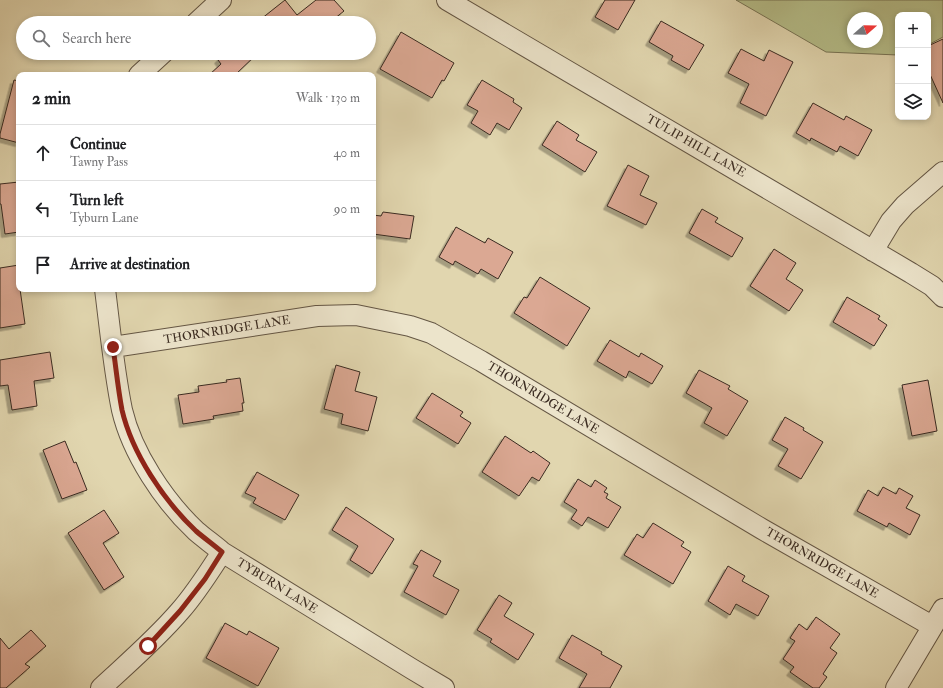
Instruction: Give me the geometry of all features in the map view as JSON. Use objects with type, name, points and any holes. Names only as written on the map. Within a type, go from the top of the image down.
[{"type":"street","points":[[204,16],[221,0]]},
{"type":"street","name":"TULIP HILL LANE","points":[[447,0],[873,250],[932,286],[943,297]]},
{"type":"street","points":[[141,72],[155,60]]},
{"type":"street","points":[[873,250],[891,221],[905,204],[943,172]]},
{"type":"street","name":"TYBURN LANE","points":[[105,292],[122,411],[134,447],[154,482],[179,512],[196,531],[222,552],[444,688]]},
{"type":"street","name":"THORNRIDGE LANE","points":[[113,347],[317,316],[356,315],[410,326],[431,333],[481,361],[762,529],[932,626]]},
{"type":"street","points":[[102,688],[148,646],[180,611],[205,579],[222,552]]},
{"type":"street","points":[[896,688],[943,609]]},
{"type":"green space","points":[[736,0],[943,0],[943,37],[931,43],[931,12],[895,12],[895,55],[826,52]]},
{"type":"building","points":[[285,0],[297,15],[316,0],[334,0],[344,11],[338,16],[265,16]]},
{"type":"building","points":[[605,0],[635,0],[618,30],[595,17]]},
{"type":"building","points":[[661,21],[704,45],[689,70],[671,60],[673,56],[649,42]]},
{"type":"building","points":[[401,32],[454,63],[432,98],[380,69]]},
{"type":"building","points":[[943,39],[943,103],[931,77],[931,45]]},
{"type":"building","points":[[741,49],[764,61],[769,50],[793,62],[766,116],[740,103],[749,84],[728,73]]},
{"type":"building","points":[[218,60],[251,60],[238,72],[212,72],[221,64]]},
{"type":"building","points":[[14,80],[16,80],[16,142],[0,138]]},
{"type":"building","points":[[482,80],[514,99],[513,102],[522,108],[509,130],[497,123],[490,135],[471,123],[478,111],[467,105]]},
{"type":"building","points":[[813,103],[844,120],[846,116],[872,130],[858,156],[840,146],[837,152],[811,138],[810,141],[796,133]]},
{"type":"building","points":[[557,121],[579,135],[576,140],[597,152],[585,172],[542,145]]},
{"type":"building","points":[[628,165],[649,176],[640,195],[657,203],[646,225],[607,206]]},
{"type":"building","points":[[16,182],[16,232],[5,234],[0,204],[0,184]]},
{"type":"building","points":[[702,209],[718,218],[715,222],[743,238],[732,257],[689,233]]},
{"type":"building","points":[[383,212],[414,216],[410,239],[376,234],[376,215],[381,216]]},
{"type":"building","points":[[456,227],[485,243],[488,238],[513,252],[498,279],[481,269],[478,274],[455,261],[453,265],[439,257]]},
{"type":"building","points":[[774,249],[796,263],[786,279],[803,290],[789,311],[750,286]]},
{"type":"building","points":[[16,265],[16,292],[20,292],[25,324],[0,328],[0,268]]},
{"type":"building","points":[[540,277],[590,308],[567,346],[514,313],[524,297],[527,298]]},
{"type":"building","points":[[847,297],[880,316],[878,319],[887,325],[874,346],[833,322]]},
{"type":"building","points":[[610,340],[639,357],[641,353],[663,366],[652,384],[629,371],[626,378],[597,361]]},
{"type":"building","points":[[50,352],[54,378],[34,381],[37,406],[12,410],[8,385],[0,386],[0,360]]},
{"type":"building","points":[[336,365],[360,372],[355,391],[377,397],[368,431],[341,424],[343,414],[324,409]]},
{"type":"building","points":[[699,370],[730,386],[728,389],[748,401],[727,436],[704,423],[712,408],[686,393]]},
{"type":"building","points":[[240,378],[244,403],[242,403],[243,411],[213,416],[214,419],[183,424],[178,395],[199,392],[198,386],[227,382],[226,380]]},
{"type":"building","points":[[928,380],[937,431],[912,436],[902,385]]},
{"type":"building","points":[[432,393],[463,412],[460,416],[471,423],[458,444],[416,418]]},
{"type":"building","points":[[785,417],[804,428],[803,430],[823,442],[801,479],[778,466],[788,449],[772,440]]},
{"type":"building","points":[[505,436],[531,453],[533,451],[550,463],[539,481],[532,477],[519,496],[482,472]]},
{"type":"building","points":[[65,441],[74,463],[76,462],[87,490],[62,499],[43,450]]},
{"type":"building","points":[[257,472],[299,495],[285,520],[253,503],[256,498],[245,493]]},
{"type":"building","points":[[578,479],[591,487],[595,480],[607,488],[604,492],[608,494],[606,498],[621,507],[608,528],[588,517],[582,526],[571,519],[577,510],[564,502]]},
{"type":"building","points":[[883,487],[896,494],[899,488],[913,496],[906,508],[920,515],[910,535],[889,523],[887,527],[857,511],[868,490],[878,496]]},
{"type":"building","points":[[346,507],[394,539],[372,574],[350,560],[358,546],[332,530]]},
{"type":"building","points":[[104,510],[119,533],[103,543],[124,577],[104,590],[68,533]]},
{"type":"building","points":[[653,523],[684,542],[681,546],[691,552],[673,584],[624,555],[637,534],[643,538]]},
{"type":"building","points":[[421,550],[441,561],[433,576],[459,590],[446,615],[404,592],[418,566],[413,564]]},
{"type":"building","points":[[728,566],[745,576],[742,581],[769,596],[758,616],[736,604],[730,615],[708,601]]},
{"type":"building","points":[[499,595],[512,603],[504,616],[534,634],[518,660],[490,642],[492,639],[477,630]]},
{"type":"building","points":[[816,617],[840,634],[830,648],[837,653],[823,674],[827,677],[819,688],[813,688],[790,672],[794,667],[783,659],[795,641],[790,638],[799,624],[807,630]]},
{"type":"building","points":[[225,623],[247,635],[249,631],[279,648],[258,686],[206,658]]},
{"type":"building","points":[[31,630],[46,646],[25,664],[30,667],[6,688],[0,688],[0,638],[9,649]]},
{"type":"building","points":[[572,635],[602,652],[601,654],[622,666],[610,688],[579,688],[587,674],[559,658]]},
{"type":"route","points":[[113,347],[122,411],[134,447],[154,482],[179,512],[196,531],[222,552],[205,579],[180,611],[148,646]]}]
